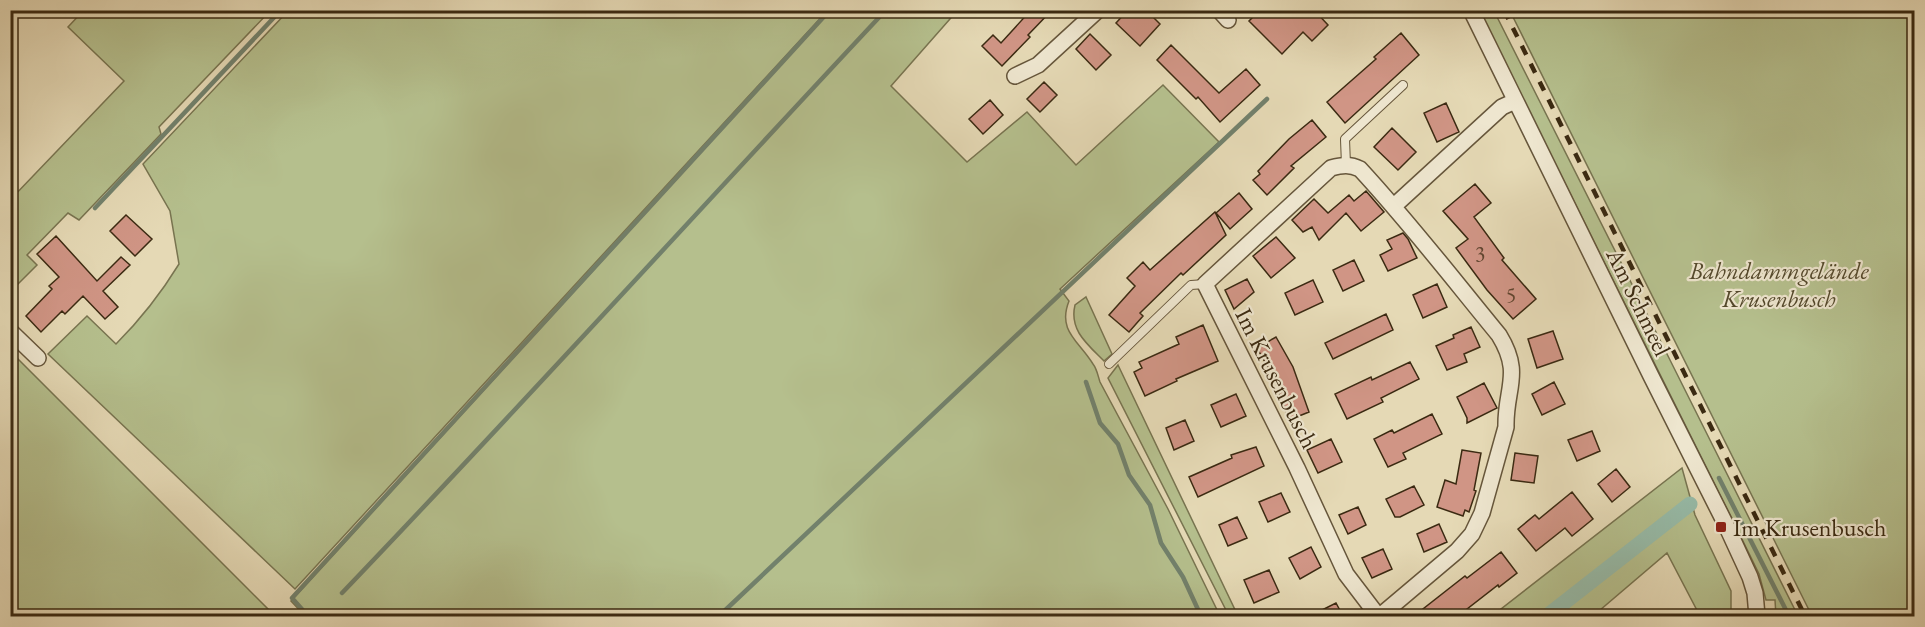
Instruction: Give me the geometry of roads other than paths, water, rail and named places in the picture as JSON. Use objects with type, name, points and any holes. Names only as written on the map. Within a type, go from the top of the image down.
[{"type":"street","points":[[1015,76],[1038,65],[1098,10]]},
{"type":"street","name":"Am Schmeel","points":[[1472,10],[1515,102],[1726,525],[1750,577],[1755,593],[1757,616]]},
{"type":"street","points":[[1394,206],[1502,107],[1515,102]]},
{"type":"street","points":[[1205,284],[1331,168],[1346,165]]},
{"type":"street","name":"Im Krusenbusch","points":[[1205,284],[1297,468],[1346,574],[1379,616],[1457,551],[1472,534],[1482,513],[1506,427],[1513,373],[1507,349],[1499,335],[1394,206],[1360,169],[1346,165]]},
{"type":"street","points":[[10,332],[38,358]]},
{"type":"lane","points":[[1346,165],[1345,139],[1403,85]]},
{"type":"lane","points":[[1110,364],[1191,285],[1205,284]]},
{"type":"waterway","points":[[95,208],[281,10]]},
{"type":"waterway","points":[[308,616],[292,598],[830,10]]},
{"type":"waterway","points":[[342,593],[886,10]]},
{"type":"waterway","points":[[719,616],[1267,99]]},
{"type":"waterway","points":[[1086,382],[1100,423],[1118,444],[1129,475],[1150,505],[1161,543],[1183,577],[1201,616]]},
{"type":"waterway","points":[[1719,478],[1789,616]]},
{"type":"waterway","points":[[1547,616],[1690,504]]},
{"type":"railway","points":[[1504,10],[1805,616]]},
{"type":"place","name":"Im Krusenbusch","points":[[1721,527]]},
{"type":"park label","name":"Bahndammgelände Krusenbusch","points":[[1779,284]]}]
